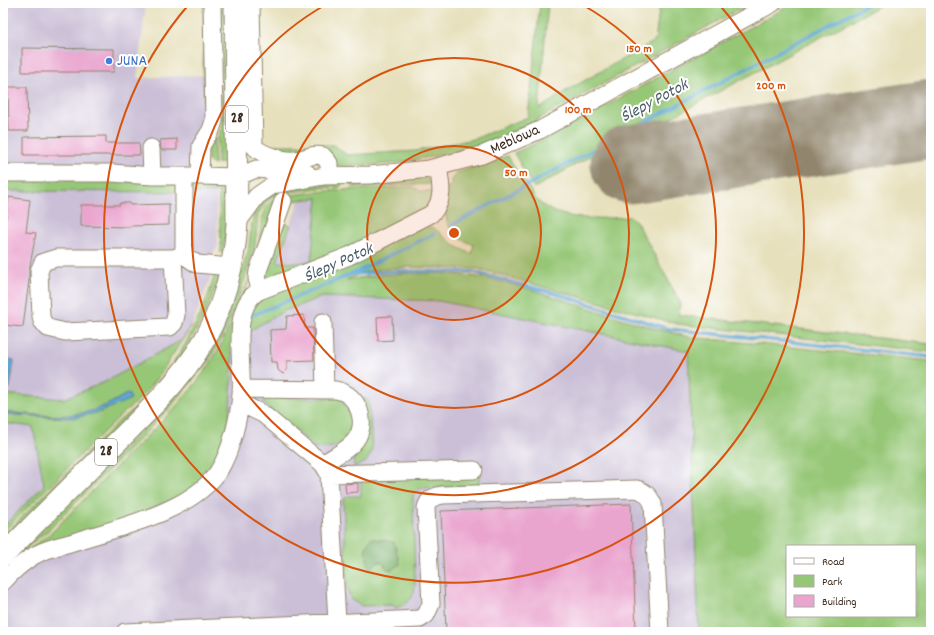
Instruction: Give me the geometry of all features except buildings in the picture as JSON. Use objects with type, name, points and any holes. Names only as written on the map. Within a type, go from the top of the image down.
[{"type":"main road","name":"28","points":[[3,556],[136,422],[178,377],[213,324],[231,267],[237,223],[238,177],[235,3]]},
{"type":"street","points":[[212,3],[214,121],[201,146],[192,176],[184,249],[178,256],[176,315],[174,323],[170,327],[65,332],[48,328],[42,321],[39,274],[42,264],[46,260],[56,258],[178,256],[194,263],[231,267]]},
{"type":"street","points":[[251,3],[254,146],[265,153],[289,160],[297,160],[313,155],[323,156],[328,163],[326,176]]},
{"type":"street","name":"Meblowa","points":[[238,177],[250,183],[273,185],[326,176],[383,174],[438,167],[482,155],[540,130],[773,3]]},
{"type":"street","points":[[151,148],[152,176]]},
{"type":"street","points":[[3,582],[19,567],[37,554],[163,512],[190,499],[210,481],[223,463],[233,436],[241,396],[241,325],[248,302],[253,295],[260,290],[344,258],[431,214],[438,207],[441,197],[438,167]]},
{"type":"street","name":"Meblowa","points":[[238,177],[256,169],[326,176]]},
{"type":"street","points":[[3,173],[112,173],[152,176],[238,177]]},
{"type":"street","name":"Meblowa","points":[[237,223],[257,196],[273,185]]},
{"type":"street","points":[[260,290],[258,273],[283,201]]},
{"type":"street","points":[[323,322],[325,389]]},
{"type":"street","points":[[241,396],[325,389],[344,391],[354,399],[359,409],[359,434],[353,443],[326,469]]},
{"type":"street","points":[[241,396],[326,469],[474,470]]},
{"type":"street","points":[[326,469],[338,627]]},
{"type":"street","points":[[124,632],[338,627],[416,620],[426,615],[430,608],[431,601],[426,508],[428,502],[433,498],[443,495],[637,489],[644,491],[650,497],[653,504],[660,632]]},
{"type":"shaded area","points":[[3,3],[146,3],[137,78],[203,75],[205,122],[194,147],[193,165],[190,169],[3,178]]},
{"type":"shaded area","points":[[3,191],[216,192],[218,247],[211,256],[213,272],[192,325],[182,340],[105,382],[63,399],[3,394]]},
{"type":"shaded area","points":[[318,198],[311,262],[277,262],[299,201]]},
{"type":"shaded area","points":[[322,297],[439,301],[688,351],[699,632],[3,632],[3,578],[165,426],[232,340],[284,311]]},
{"type":"shaded area","points":[[3,423],[33,427],[44,485],[3,527]]},
{"type":"green space","points":[[204,3],[208,117],[205,122],[203,75]]},
{"type":"green space","points":[[221,3],[227,3],[227,157],[225,161],[217,164],[218,138],[222,123]]},
{"type":"green space","points":[[540,3],[548,3],[539,109],[566,91],[655,41],[660,3],[751,3],[524,127],[488,142],[453,153],[391,164],[335,166],[262,148],[259,145],[275,149],[276,145],[334,145],[347,155],[415,151],[474,139],[528,117]]},
{"type":"green space","points":[[794,3],[885,3],[642,133],[630,134],[534,188],[514,153],[547,138]]},
{"type":"green space","points":[[215,138],[214,165],[208,161],[207,146]]},
{"type":"green space","points":[[508,156],[535,198],[540,203],[560,214],[584,218],[630,217],[636,221],[680,302],[679,315],[931,344],[931,352],[677,324],[479,269],[409,267],[366,271],[347,280],[386,275],[426,273],[466,275],[504,282],[643,325],[690,337],[931,361],[931,632],[699,632],[688,351],[439,301],[322,297],[284,311],[246,333],[253,302],[425,226],[434,228],[454,245],[471,254],[474,245],[456,235],[447,222],[445,207],[447,187],[451,187],[451,180],[456,173]]},
{"type":"green space","points":[[421,177],[428,179],[432,184],[353,187],[350,184],[350,182]]},
{"type":"green space","points":[[3,178],[175,182],[178,192],[3,191]]},
{"type":"green space","points":[[214,182],[216,192],[189,193],[195,183]]},
{"type":"green space","points":[[343,182],[340,187],[319,188],[284,193],[273,196],[266,202],[258,214],[255,246],[238,300],[226,329],[210,359],[170,408],[49,530],[32,543],[3,572],[3,569],[156,415],[237,284],[248,252],[254,209],[276,190]]},
{"type":"green space","points":[[218,184],[225,189],[227,194],[227,227],[223,252],[220,253],[221,247]]},
{"type":"green space","points":[[413,187],[422,192],[434,190],[430,206],[360,244],[270,280],[264,277],[284,223],[291,225],[277,262],[298,263],[311,261],[318,198],[276,203],[257,255],[261,220],[264,210],[272,201],[282,197],[340,190]]},
{"type":"green space","points":[[215,273],[219,275],[219,278],[201,322],[177,362],[167,375],[157,387],[3,544],[3,536],[120,420],[151,392],[179,354],[191,333],[209,292]]},
{"type":"green space","points":[[247,286],[236,325],[233,344],[228,427],[223,446],[215,464],[202,480],[177,497],[3,576],[32,547],[52,532],[186,395],[217,352]]},
{"type":"green space","points":[[192,325],[161,373],[143,396],[119,417],[3,532],[3,527],[44,485],[33,427],[3,423],[3,414],[66,418],[100,412],[128,393],[112,403],[97,409],[82,413],[53,416],[3,412],[3,394],[63,399],[105,382],[182,340]]},
{"type":"green space","points":[[265,398],[339,398],[347,407],[351,416],[349,433],[344,440],[337,445],[327,448],[316,448],[265,405],[263,400]]},
{"type":"green space","points":[[359,398],[366,399],[369,402],[372,451],[366,462],[354,467],[353,449]]},
{"type":"green space","points":[[479,472],[479,486],[422,488],[417,490],[413,495],[415,588],[410,600],[400,607],[395,608],[395,605],[362,606],[351,600],[347,587],[343,500],[348,496],[361,496],[361,481]],"holes":[[[379,540],[385,540],[396,548],[397,557],[400,564],[385,565],[382,562],[373,564]]]},
{"type":"green space","points":[[371,538],[394,542],[400,564],[392,570],[387,569],[382,562],[378,562],[372,567],[369,567],[365,550]]},
{"type":"water","points":[[3,358],[14,360],[10,388],[3,387]]},
{"type":"water","points":[[128,393],[131,399],[100,412],[73,418],[3,414],[3,412],[53,416],[82,413],[112,403]]},
{"type":"waterway","name":"Ślepy Potok","points":[[452,225],[870,3]]},
{"type":"waterway","name":"Ślepy Potok","points":[[253,315],[352,274],[434,234]]},
{"type":"waterway","points":[[352,274],[402,271],[473,272],[557,294],[669,329],[931,357]]},
{"type":"runway","points":[[630,164],[931,119]]},
{"type":"place","name":"JUNA","points":[[109,61]]}]
